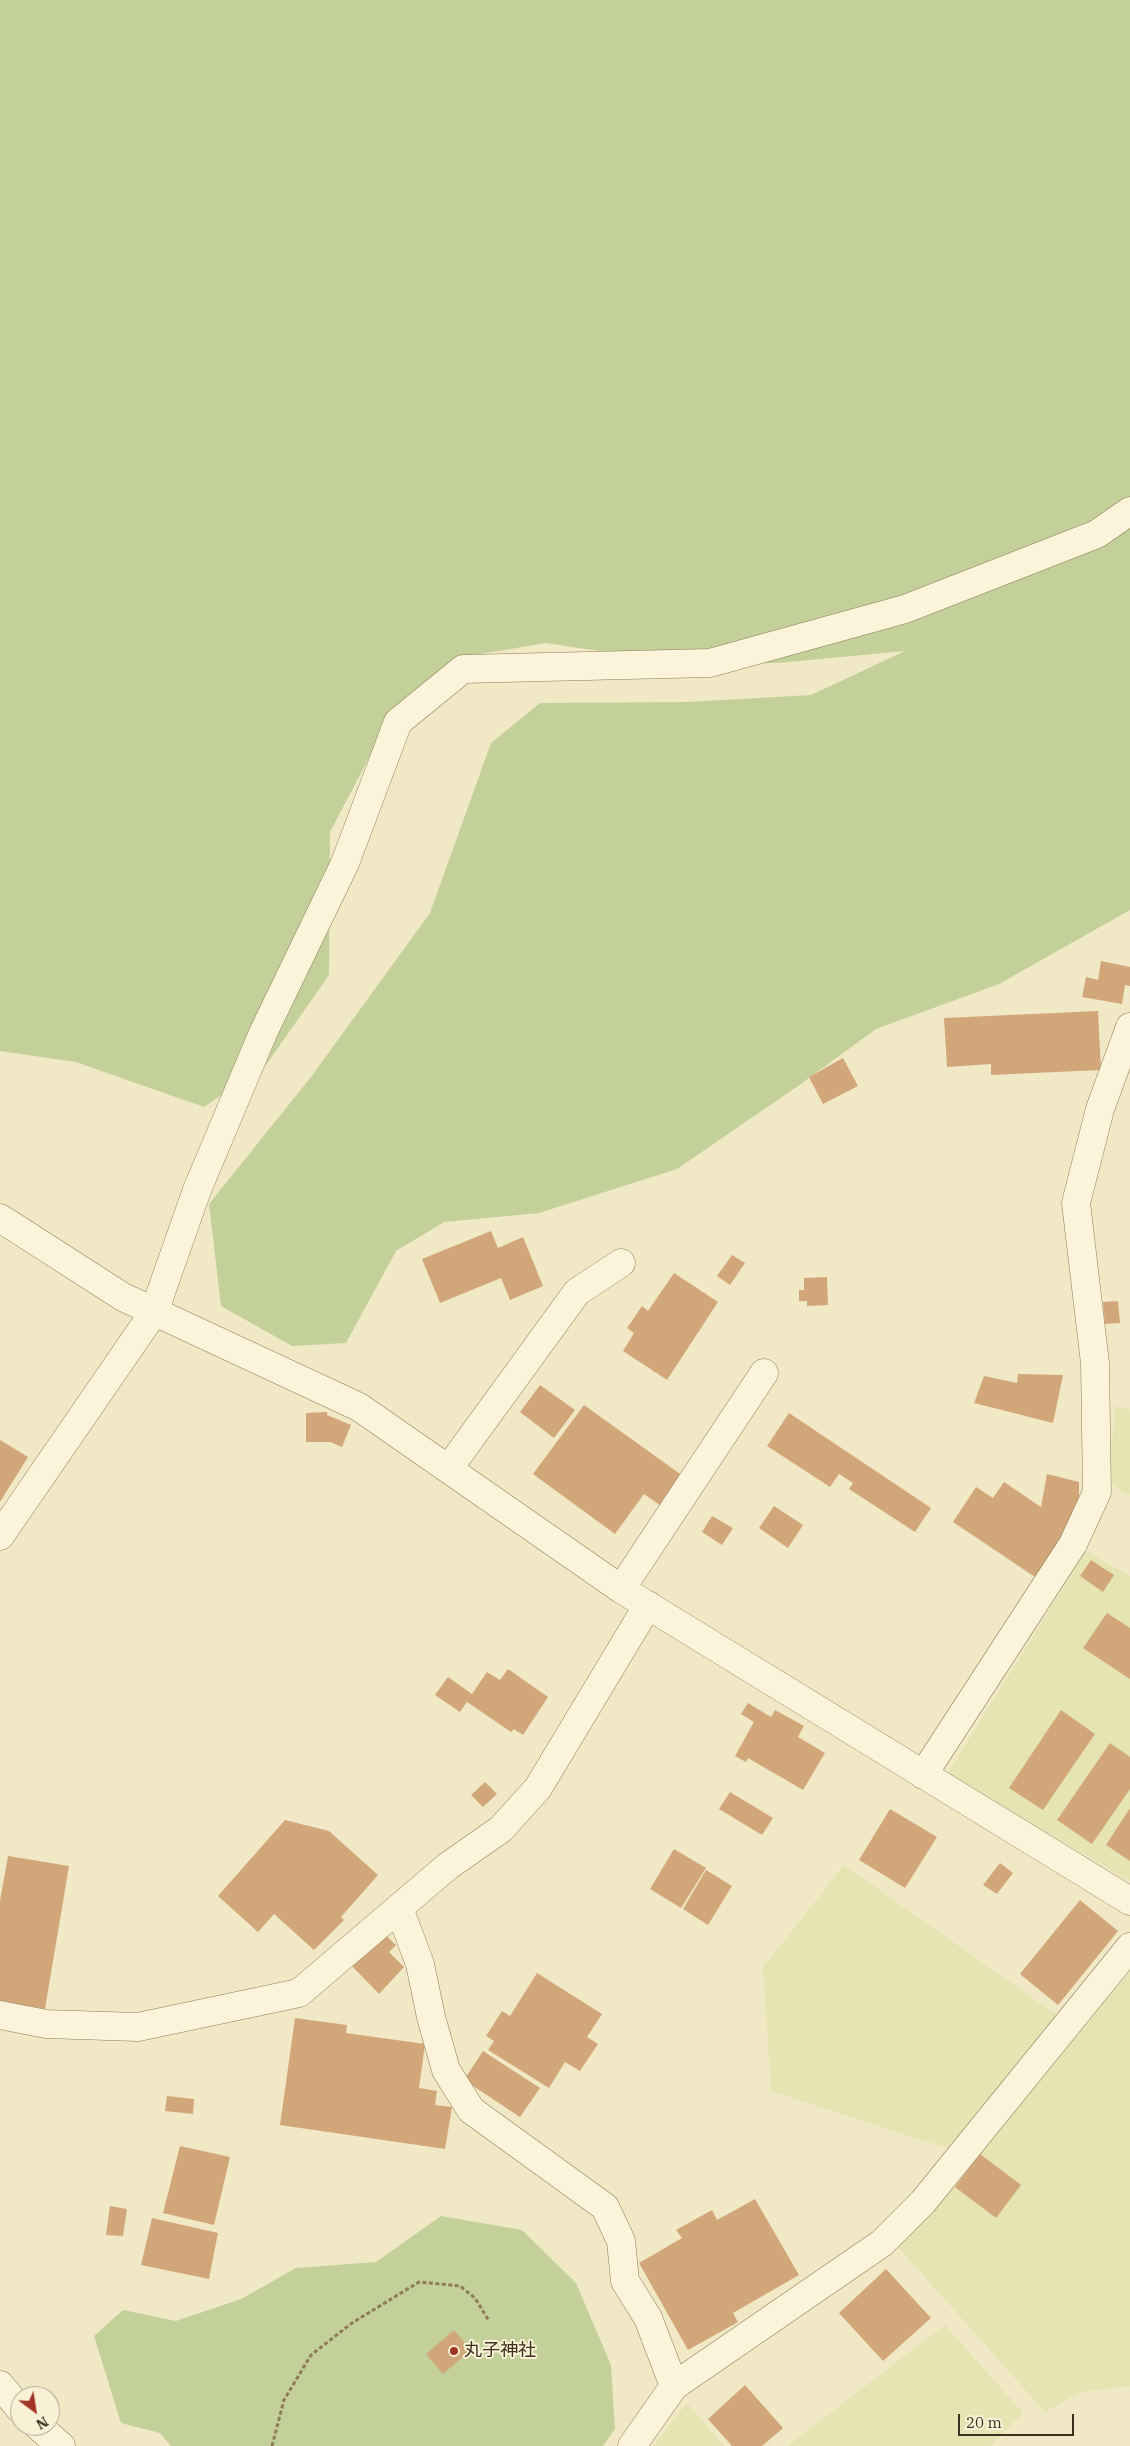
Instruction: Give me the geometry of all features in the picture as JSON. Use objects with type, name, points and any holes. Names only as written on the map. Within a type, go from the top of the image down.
[{"type":"street","points":[[0,1536],[154,1312],[197,1190],[263,1033],[346,863],[398,722],[463,669],[710,663],[905,608],[1097,534],[1130,511]]},
{"type":"street","points":[[923,1776],[1073,1544],[1097,1492],[1096,1363],[1076,1203],[1100,1109],[1130,1027]]},
{"type":"street","points":[[0,1218],[123,1297],[359,1407],[621,1589],[923,1776],[1130,1901]]},
{"type":"street","points":[[449,1468],[577,1292],[621,1263]]},
{"type":"street","points":[[621,1589],[764,1373]]},
{"type":"street","points":[[0,2014],[46,2024],[138,2027],[300,1993],[448,1866],[501,1829],[538,1788],[648,1605]]},
{"type":"street","points":[[399,1908],[420,1964],[431,2017],[446,2070],[471,2110],[605,2207],[621,2241],[625,2282],[648,2318],[674,2386]]},
{"type":"street","points":[[632,2446],[674,2386],[882,2243],[923,2202],[1130,1947]]},
{"type":"street","points":[[0,2385],[10,2397]]},
{"type":"street","points":[[50,2436],[61,2446]]},
{"type":"path","points":[[272,2446],[284,2400],[311,2355],[352,2323],[419,2282],[460,2286],[475,2298],[488,2322]]},
{"type":"shaded area","points":[[1116,1406],[1130,1409],[1130,1495],[1122,1492],[1108,1478]]},
{"type":"shaded area","points":[[1086,1551],[1130,1576],[1130,1881],[947,1774]]},
{"type":"shaded area","points":[[844,1865],[1058,2016],[953,2150],[771,2091],[763,1967]]},
{"type":"shaded area","points":[[1130,1972],[1130,2386],[1081,2392],[1045,2412],[897,2246]]},
{"type":"shaded area","points":[[945,2325],[1023,2413],[991,2446],[787,2446]]},
{"type":"shaded area","points":[[687,2403],[724,2446],[653,2446]]},
{"type":"green space","points":[[0,0],[1130,0],[1130,910],[999,984],[876,1029],[798,1086],[677,1169],[539,1213],[444,1222],[396,1251],[346,1343],[292,1346],[221,1306],[209,1204],[311,1077],[430,913],[491,743],[540,703],[686,702],[811,695],[905,651],[778,663],[687,664],[546,643],[462,657],[394,710],[330,832],[329,975],[266,1065],[204,1107],[76,1062],[0,1051]]},
{"type":"green space","points":[[441,2216],[522,2230],[576,2283],[611,2365],[615,2429],[603,2446],[171,2446],[160,2433],[121,2423],[94,2336],[123,2310],[176,2321],[241,2299],[296,2268],[376,2262]]},
{"type":"building","points":[[1101,961],[1130,967],[1130,986],[1125,985],[1122,1004],[1082,997],[1086,977],[1098,980]]},
{"type":"building","points":[[1098,1011],[1101,1070],[991,1075],[991,1064],[947,1067],[944,1018]]},
{"type":"building","points":[[843,1058],[858,1086],[823,1104],[809,1077]]},
{"type":"building","points":[[491,1231],[498,1248],[523,1237],[543,1286],[510,1300],[501,1278],[440,1303],[422,1259]]},
{"type":"building","points":[[732,1255],[745,1263],[730,1285],[717,1276]]},
{"type":"building","points":[[674,1273],[718,1302],[667,1380],[623,1351],[634,1333],[627,1328],[642,1306],[648,1311]]},
{"type":"building","points":[[827,1277],[828,1305],[807,1306],[807,1301],[799,1301],[799,1290],[804,1290],[804,1278]]},
{"type":"building","points":[[1118,1301],[1120,1323],[1105,1324],[1103,1302]]},
{"type":"building","points":[[1018,1374],[1063,1375],[1053,1423],[974,1403],[984,1376],[1017,1383]]},
{"type":"building","points":[[540,1385],[575,1410],[554,1438],[520,1412]]},
{"type":"building","points":[[584,1405],[683,1476],[661,1506],[644,1494],[615,1534],[533,1474]]},
{"type":"building","points":[[327,1412],[327,1415],[351,1425],[342,1447],[330,1442],[306,1442],[306,1413]]},
{"type":"building","points":[[789,1413],[931,1508],[915,1532],[849,1489],[853,1483],[839,1474],[830,1487],[767,1446]]},
{"type":"building","points":[[0,1440],[28,1457],[0,1502]]},
{"type":"building","points":[[1047,1474],[1079,1482],[1079,1502],[1069,1530],[1038,1579],[953,1522],[976,1487],[993,1498],[1004,1482],[1041,1507]]},
{"type":"building","points":[[774,1506],[803,1525],[788,1548],[759,1528]]},
{"type":"building","points":[[712,1516],[733,1528],[722,1545],[702,1532]]},
{"type":"building","points":[[1091,1560],[1114,1575],[1103,1592],[1080,1576]]},
{"type":"building","points":[[1107,1613],[1130,1628],[1130,1679],[1083,1648]]},
{"type":"building","points":[[508,1669],[548,1697],[523,1735],[514,1729],[511,1732],[467,1702],[460,1712],[435,1695],[448,1677],[472,1694],[487,1672],[500,1680]]},
{"type":"building","points":[[748,1703],[771,1717],[775,1710],[804,1726],[798,1737],[825,1753],[803,1790],[748,1758],[746,1762],[735,1756],[754,1722],[741,1714]]},
{"type":"building","points":[[1061,1710],[1095,1734],[1043,1810],[1009,1788]]},
{"type":"building","points":[[1110,1743],[1130,1757],[1130,1789],[1092,1844],[1057,1820]]},
{"type":"building","points":[[485,1782],[497,1794],[483,1807],[471,1795]]},
{"type":"building","points":[[730,1792],[773,1818],[762,1835],[719,1809]]},
{"type":"building","points":[[1130,1808],[1130,1861],[1106,1845]]},
{"type":"building","points":[[890,1809],[937,1837],[905,1888],[859,1860]]},
{"type":"building","points":[[285,1820],[329,1831],[378,1875],[341,1917],[344,1920],[314,1950],[274,1914],[258,1932],[218,1896]]},
{"type":"building","points":[[674,1849],[706,1868],[681,1908],[650,1889]]},
{"type":"building","points":[[8,1856],[69,1866],[45,2009],[0,2001],[0,1901]]},
{"type":"building","points":[[1000,1863],[1013,1873],[997,1894],[983,1885]]},
{"type":"building","points":[[706,1870],[732,1886],[708,1925],[683,1909]]},
{"type":"building","points":[[1080,1900],[1118,1931],[1058,2005],[1020,1974]]},
{"type":"building","points":[[380,1930],[396,1945],[389,1952],[404,1967],[379,1994],[349,1963]]},
{"type":"building","points":[[537,1973],[602,2014],[587,2037],[598,2044],[580,2071],[565,2062],[549,2088],[488,2050],[494,2041],[486,2036],[502,2011],[510,2016]]},
{"type":"building","points":[[295,2018],[347,2025],[346,2033],[425,2044],[419,2088],[437,2091],[435,2105],[452,2107],[445,2149],[280,2125]]},
{"type":"building","points":[[483,2051],[540,2088],[520,2117],[464,2080]]},
{"type":"building","points":[[167,2096],[194,2099],[193,2114],[165,2111]]},
{"type":"building","points":[[180,2146],[230,2157],[214,2225],[163,2213]]},
{"type":"building","points":[[980,2154],[1021,2185],[996,2218],[955,2187]]},
{"type":"building","points":[[755,2199],[799,2275],[733,2313],[738,2322],[688,2350],[639,2263],[682,2238],[676,2230],[712,2210],[717,2220]]},
{"type":"building","points":[[110,2206],[127,2209],[123,2236],[106,2235]]},
{"type":"building","points":[[152,2218],[218,2233],[209,2279],[141,2265]]},
{"type":"building","points":[[886,2269],[931,2318],[883,2361],[839,2313]]},
{"type":"building","points":[[454,2330],[471,2350],[443,2374],[426,2354]]},
{"type":"building","points":[[745,2385],[783,2428],[762,2446],[732,2446],[708,2419]]},
{"type":"place","name":"丸子神社","points":[[454,2351]]}]
